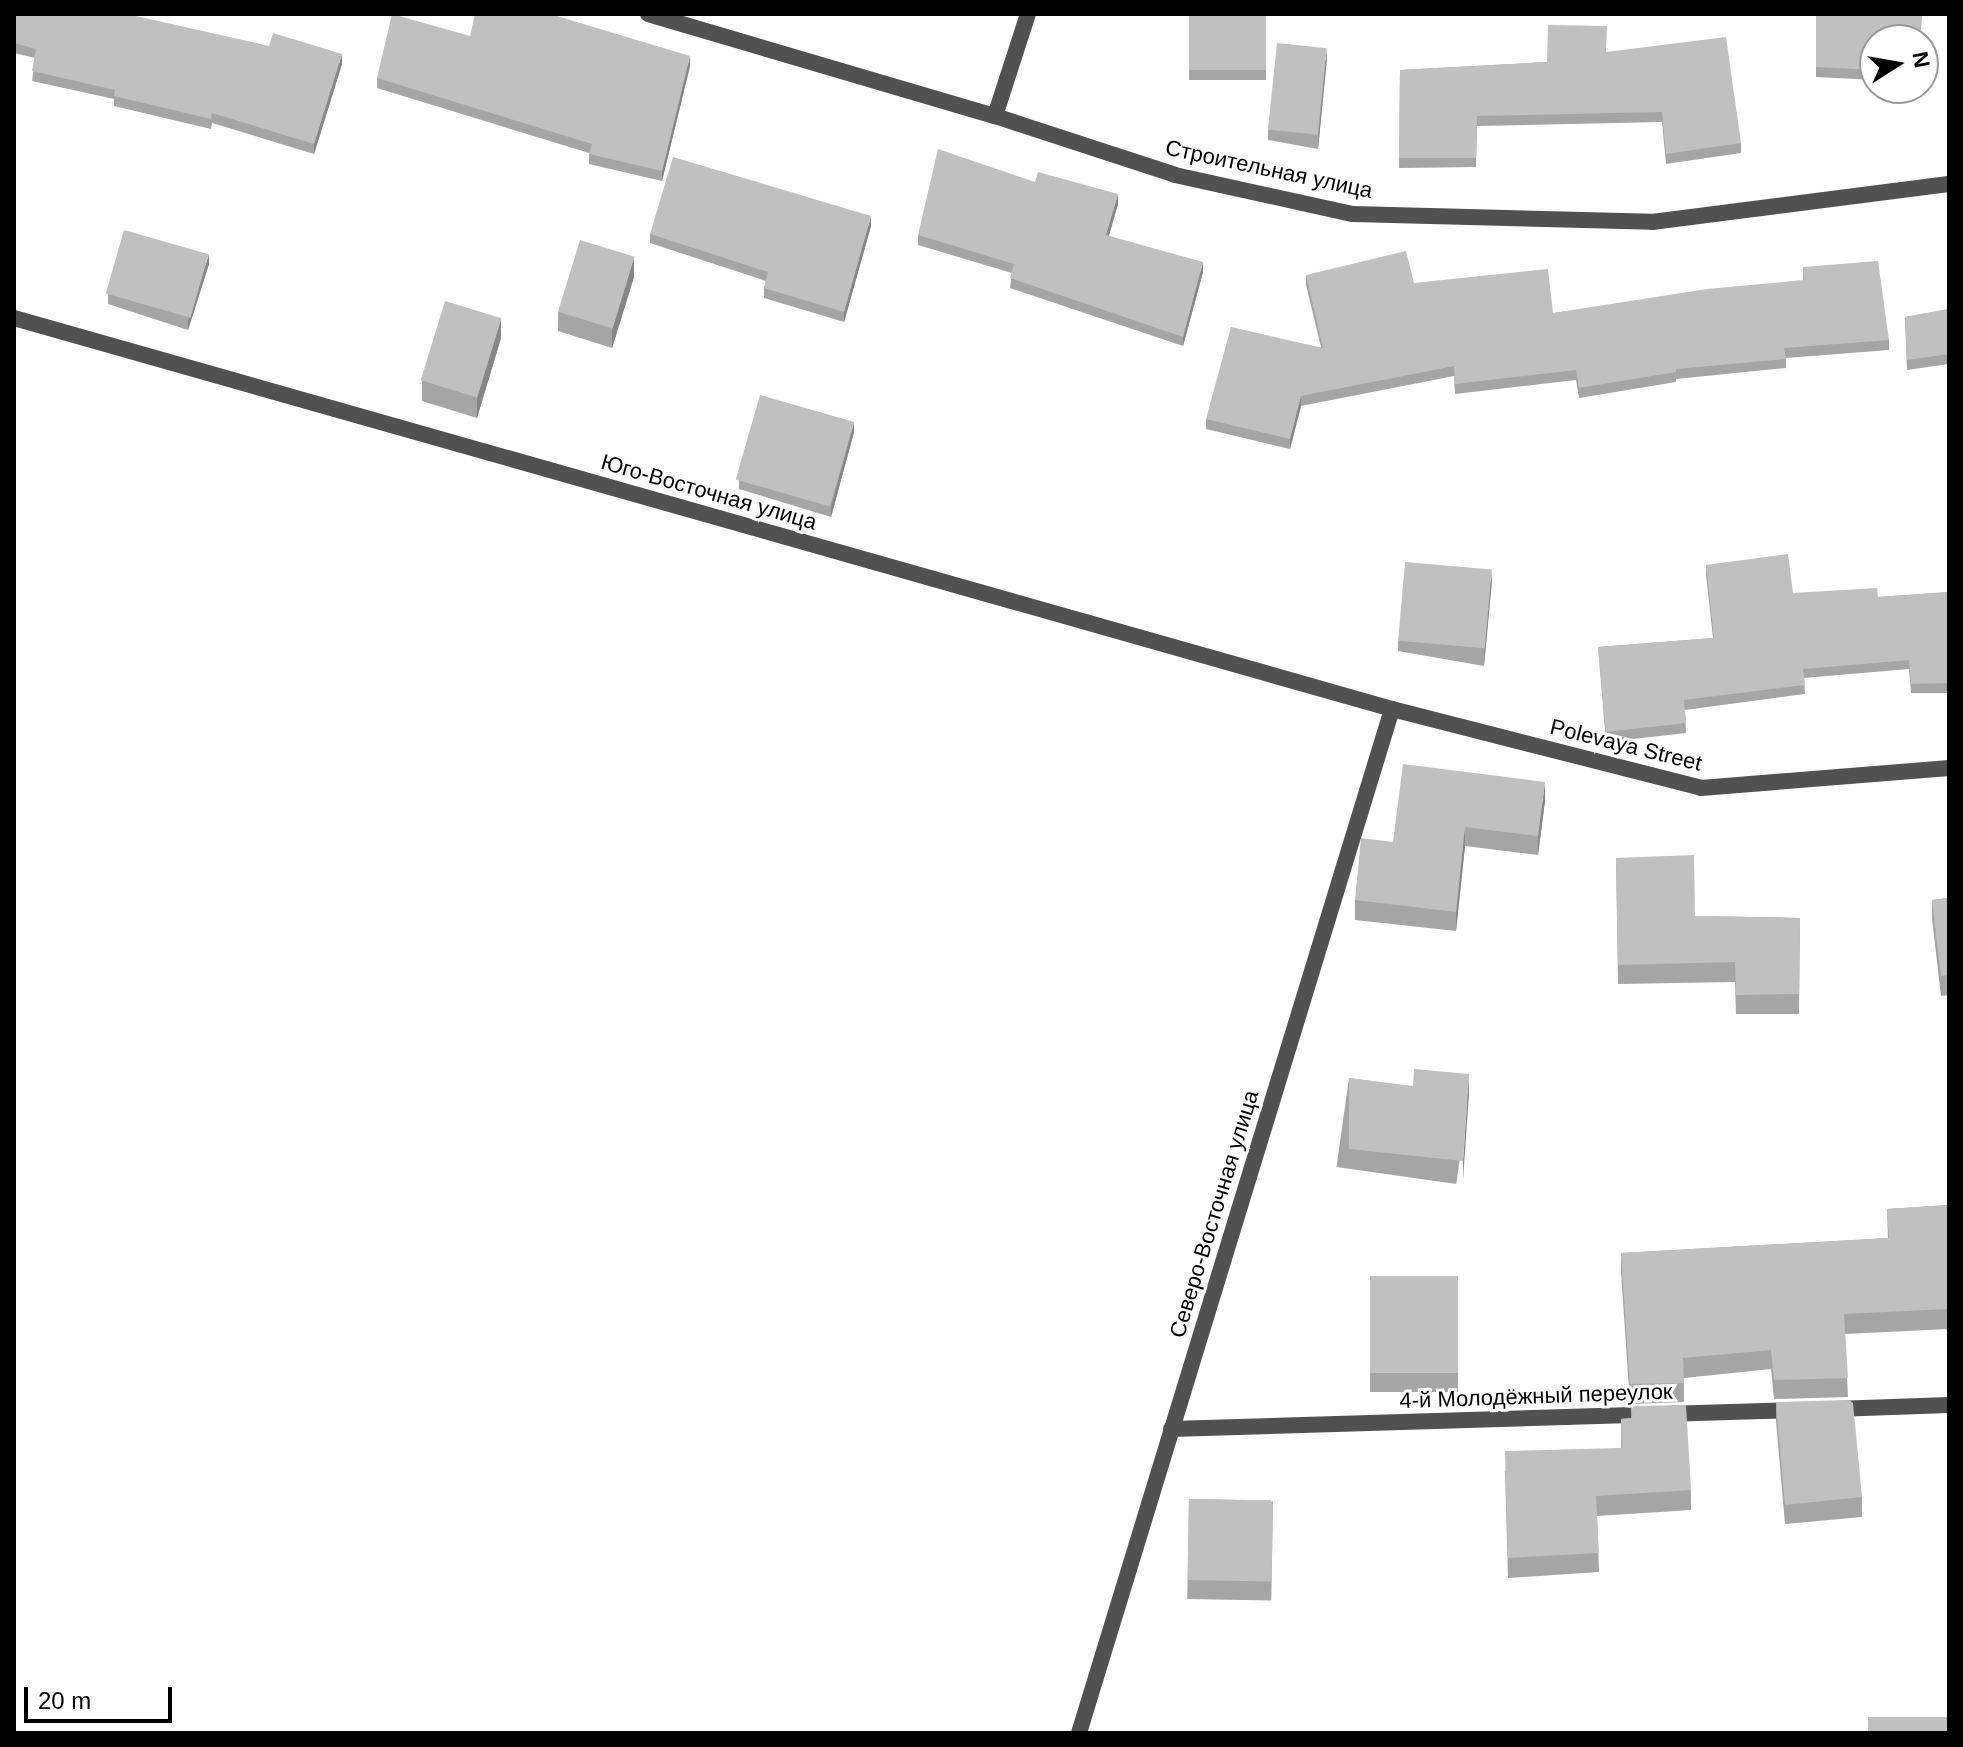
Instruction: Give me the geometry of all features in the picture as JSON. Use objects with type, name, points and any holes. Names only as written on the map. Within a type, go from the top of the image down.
[{"type":"street","name":"Строительная улица","points":[[648,14],[995,116],[1175,175],[1353,214],[1652,222],[1949,184]]},
{"type":"street","points":[[995,116],[1028,14]]},
{"type":"street","name":"Юго-Восточная улица","points":[[14,318],[1392,709]]},
{"type":"street","name":"Polevaya Street","points":[[1392,709],[1701,788],[1949,768]]},
{"type":"street","name":"Северо-Восточная улица","points":[[1079,1733],[1392,709]]},
{"type":"street","name":"4-й Молодёжный переулок","points":[[1171,1429],[1949,1405]]},
{"type":"building","points":[[14,14],[127,14],[269,46],[273,33],[342,54],[314,144],[212,113],[211,119],[114,96],[115,90],[32,71],[36,49],[14,43]]},
{"type":"building","points":[[392,14],[470,36],[475,14],[550,14],[690,56],[662,171],[589,154],[592,144],[377,78]]},
{"type":"building","points":[[1189,14],[1266,14],[1266,70],[1189,70]]},
{"type":"building","points":[[1816,14],[1922,14],[1921,24],[1859,24],[1859,69],[1816,67]]},
{"type":"building","points":[[1548,25],[1607,26],[1606,52],[1726,37],[1741,143],[1666,154],[1662,112],[1477,116],[1476,158],[1399,158],[1400,70],[1547,62]]},
{"type":"building","points":[[1277,43],[1327,48],[1318,135],[1268,130]]},
{"type":"building","points":[[938,149],[1035,182],[1038,172],[1118,194],[1106,235],[1203,262],[1183,337],[1010,278],[1014,264],[918,235]]},
{"type":"building","points":[[673,157],[871,216],[844,312],[764,288],[768,272],[650,234]]},
{"type":"building","points":[[124,230],[209,254],[190,318],[106,293]]},
{"type":"building","points":[[580,240],[635,257],[613,328],[558,312]]},
{"type":"building","points":[[1406,251],[1414,283],[1548,269],[1553,313],[1707,289],[1804,280],[1803,267],[1878,261],[1889,340],[1784,348],[1786,359],[1676,369],[1676,372],[1579,388],[1576,370],[1455,384],[1454,366],[1301,396],[1290,439],[1206,419],[1231,327],[1323,348],[1306,275]]},
{"type":"building","points":[[445,301],[501,318],[477,398],[421,380]]},
{"type":"building","points":[[1949,309],[1949,354],[1907,360],[1905,317]]},
{"type":"building","points":[[760,395],[854,422],[830,507],[736,480]]},
{"type":"building","points":[[1788,554],[1793,593],[1877,588],[1878,597],[1949,592],[1949,683],[1911,684],[1909,660],[1803,669],[1805,685],[1684,700],[1686,723],[1606,732],[1598,647],[1714,638],[1706,565]]},
{"type":"building","points":[[1405,562],[1492,570],[1485,648],[1398,641]]},
{"type":"building","points":[[1403,764],[1545,782],[1538,836],[1465,827],[1456,912],[1355,900],[1361,838],[1393,842]]},
{"type":"building","points":[[1694,855],[1695,916],[1800,918],[1799,994],[1736,995],[1735,962],[1618,965],[1616,858]]},
{"type":"building","points":[[1949,898],[1949,975],[1941,976],[1932,900]]},
{"type":"building","points":[[1414,1069],[1469,1074],[1463,1161],[1349,1149],[1349,1078],[1413,1086]]},
{"type":"building","points":[[1949,1205],[1949,1309],[1844,1314],[1848,1378],[1774,1380],[1771,1350],[1683,1358],[1684,1383],[1630,1384],[1621,1253],[1889,1238],[1887,1209]]},
{"type":"building","points":[[1370,1276],[1458,1276],[1458,1373],[1370,1373]]},
{"type":"building","points":[[1849,1400],[1853,1403],[1862,1497],[1785,1505],[1776,1402]]},
{"type":"building","points":[[1686,1405],[1691,1490],[1596,1496],[1599,1553],[1508,1558],[1505,1451],[1622,1448],[1621,1419],[1632,1418],[1631,1406]]},
{"type":"building","points":[[1189,1499],[1273,1500],[1272,1581],[1188,1580]]},
{"type":"building","points":[[1868,1717],[1949,1717],[1949,1733],[1868,1733]]}]
